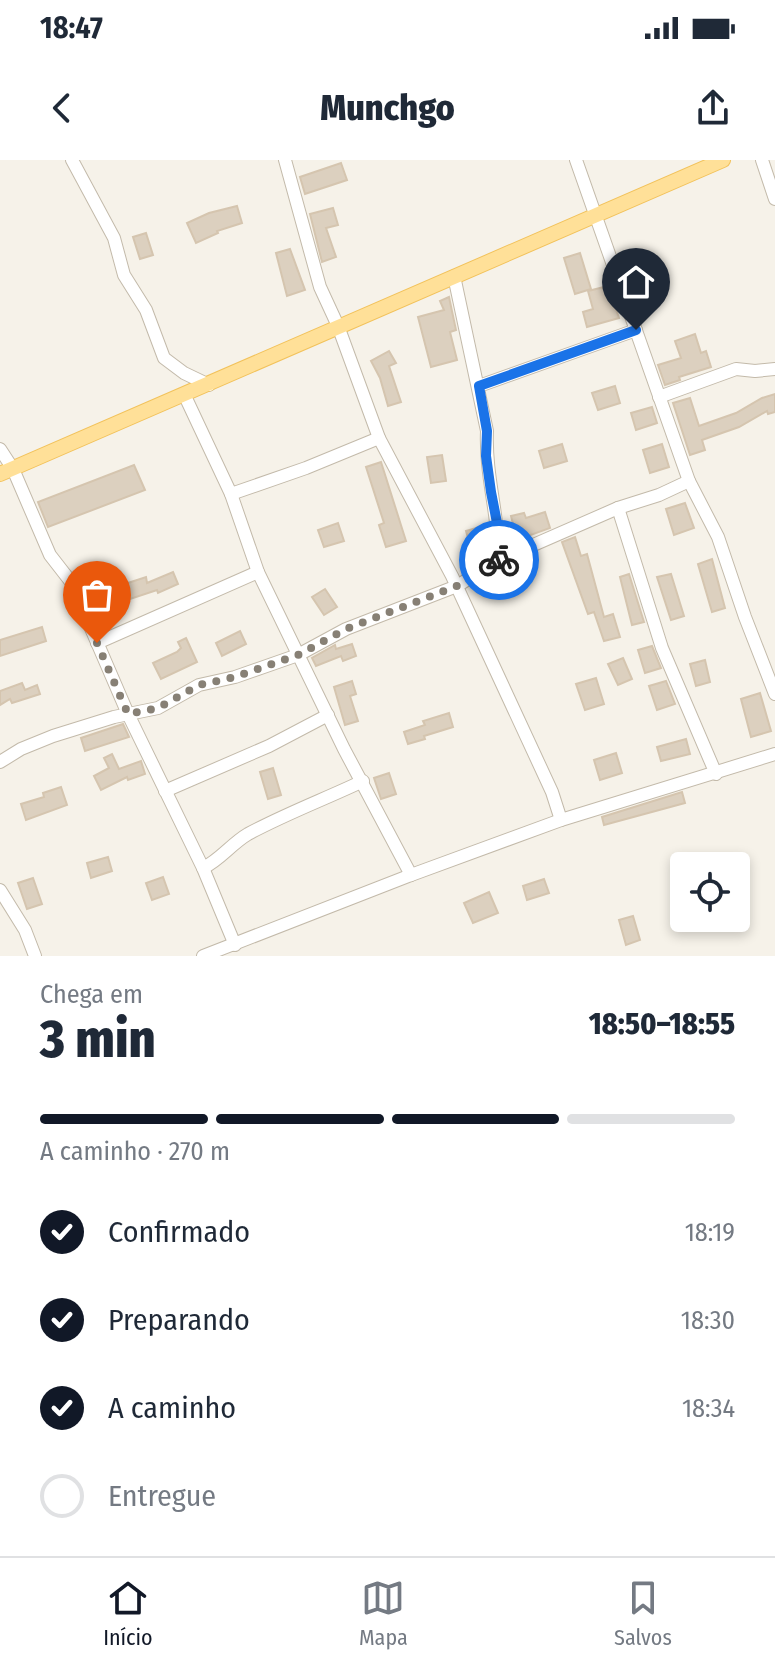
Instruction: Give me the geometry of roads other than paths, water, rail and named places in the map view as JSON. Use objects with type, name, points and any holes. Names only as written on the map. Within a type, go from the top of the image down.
[{"type":"main road","points":[[6,471],[595,216],[698,165],[723,160]]},
{"type":"street","points":[[72,160],[114,238],[124,275],[146,310],[164,358],[184,373],[209,385]]},
{"type":"street","points":[[285,160],[320,287],[338,326],[379,438],[457,586],[552,792],[561,820]]},
{"type":"street","points":[[576,160],[689,481],[725,554],[775,694]]},
{"type":"street","points":[[762,160],[775,199]]},
{"type":"street","points":[[454,276],[487,431],[486,456],[499,533],[499,560]]},
{"type":"street","points":[[479,386],[636,330]]},
{"type":"street","points":[[659,397],[736,369],[775,369]]},
{"type":"street","points":[[184,394],[231,494],[258,572],[411,875]]},
{"type":"street","points":[[231,494],[379,438]]},
{"type":"street","points":[[0,449],[6,471],[52,558],[71,582],[128,714],[203,868],[235,945]]},
{"type":"street","points":[[0,762],[21,749],[53,736],[158,708],[199,685],[235,677],[298,655],[346,629],[457,586],[499,560],[689,481]]},
{"type":"street","points":[[618,508],[662,648],[716,774]]},
{"type":"street","points":[[97,643],[258,572]]},
{"type":"street","points":[[165,791],[269,746],[328,715]]},
{"type":"street","points":[[203,956],[561,820],[775,754]]},
{"type":"street","points":[[203,868],[256,830],[363,781]]},
{"type":"street","points":[[0,890],[25,930],[35,956]]}]
